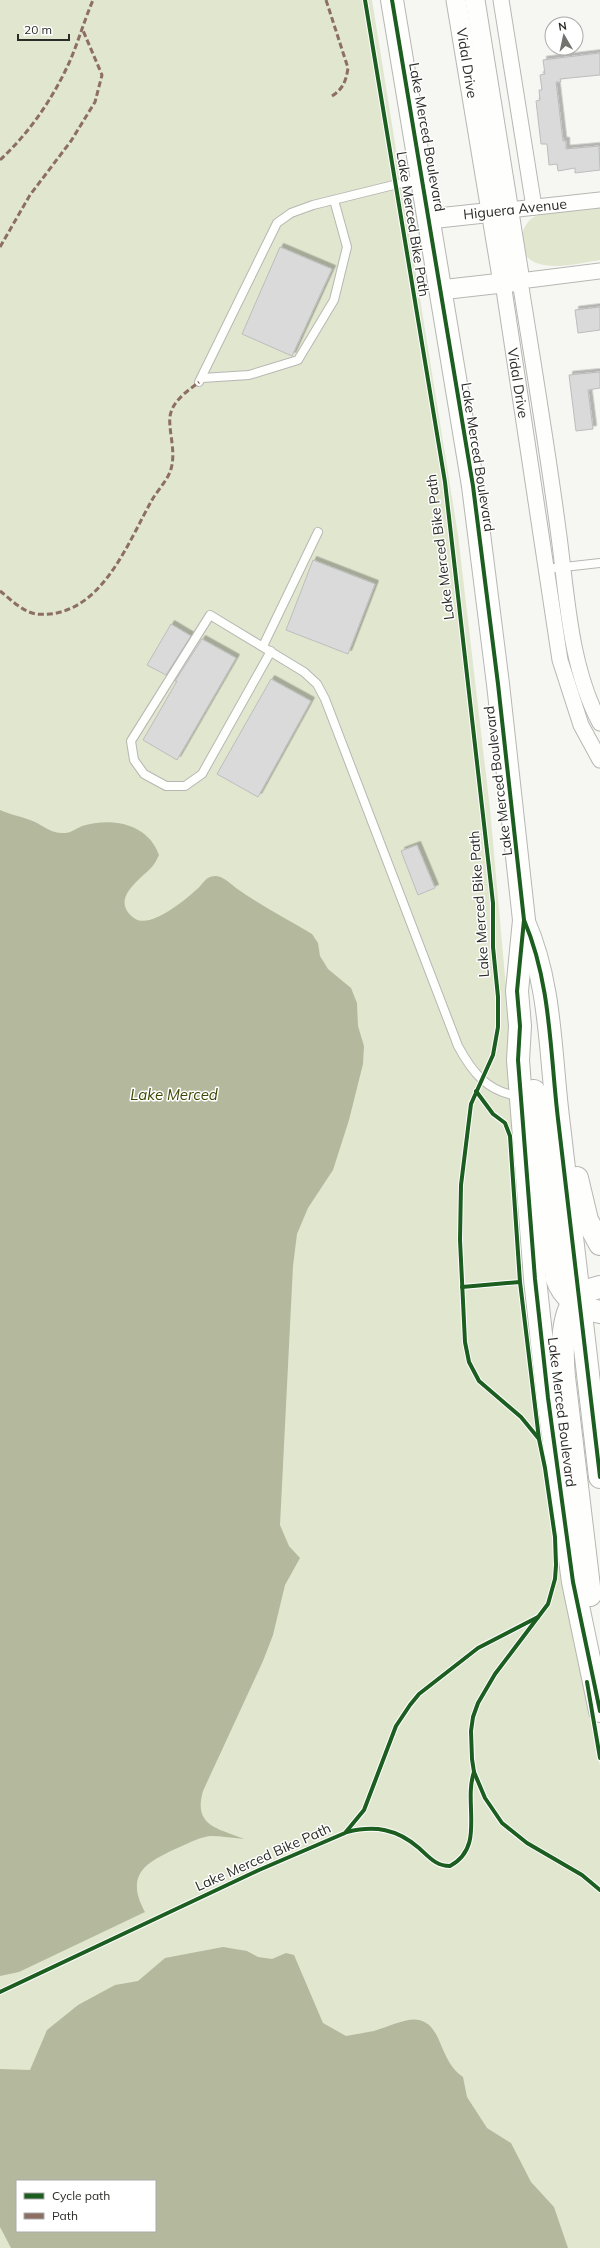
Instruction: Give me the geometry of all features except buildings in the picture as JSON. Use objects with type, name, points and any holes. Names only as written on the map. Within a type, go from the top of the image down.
[{"type":"main road","name":"Lake Merced Boulevard","points":[[392,0],[478,518],[524,920],[517,991],[520,1026],[518,1060],[535,1279],[557,1467],[576,1597],[600,1711]]},
{"type":"main road","name":"Lake Merced Boulevard","points":[[524,920],[536,950],[545,989],[554,1086],[583,1304],[600,1467]]},
{"type":"main road","points":[[520,1026],[531,1066],[555,1272],[560,1287],[583,1304]]},
{"type":"main road","points":[[554,1086],[587,1220],[600,1244]]},
{"type":"main road","points":[[600,1287],[583,1304],[565,1327],[564,1377],[600,1665]]},
{"type":"street","name":"Vidal Drive","points":[[456,0],[500,211]]},
{"type":"street","name":"Vidal Drive","points":[[474,0],[500,211],[511,282],[564,567],[577,656],[586,688],[600,723]]},
{"type":"street","points":[[500,0],[534,207]]},
{"type":"street","name":"Higuera Avenue","points":[[429,219],[600,200]]},
{"type":"street","points":[[440,290],[600,271]]},
{"type":"street","name":"Vidal Drive","points":[[511,282],[554,629],[569,694],[581,725],[600,760]]},
{"type":"lane","points":[[334,200],[347,247],[334,300],[298,360],[249,375],[201,380],[277,223],[291,213],[334,200],[422,177]]},
{"type":"lane","points":[[262,646],[318,532]]},
{"type":"lane","points":[[546,569],[600,562]]},
{"type":"lane","points":[[270,651],[202,774],[185,786],[166,786],[144,774],[134,760],[131,741],[210,615],[262,646],[270,651],[312,678],[321,691],[458,1046],[472,1070],[490,1088],[500,1092],[520,1096]]},
{"type":"shaded area","points":[[0,0],[372,0],[458,535],[490,809],[511,1043],[566,1572],[600,1766],[600,2248],[0,2248]]},
{"type":"shaded area","points":[[600,207],[600,260],[556,266],[534,262],[527,256],[523,247],[522,236],[524,229],[533,217],[543,213],[559,210]]},
{"type":"water","name":"Lake Merced","points":[[0,810],[31,820],[49,830],[60,833],[67,833],[93,823],[105,822],[127,825],[137,829],[146,836],[154,844],[159,855],[156,862],[134,885],[125,898],[127,911],[134,918],[140,921],[148,920],[166,913],[191,895],[206,879],[212,876],[218,876],[254,900],[312,934],[318,943],[320,956],[328,969],[351,988],[357,1003],[358,1026],[364,1046],[363,1064],[349,1120],[333,1170],[308,1208],[297,1234],[293,1266],[280,1525],[289,1546],[300,1558],[285,1585],[273,1635],[263,1661],[203,1791],[201,1803],[201,1812],[204,1819],[225,1832],[244,1839],[211,1836],[192,1841],[159,1857],[150,1863],[138,1877],[137,1887],[139,1898],[145,1912],[19,1972],[0,1976]]},
{"type":"water","points":[[223,1947],[247,1951],[258,1957],[272,1959],[286,1953],[294,1955],[323,2023],[346,2036],[374,2031],[404,2021],[421,2021],[428,2025],[435,2033],[450,2063],[463,2077],[467,2097],[487,2128],[511,2143],[531,2182],[554,2207],[568,2248],[11,2248],[0,2227],[0,2069],[30,2070],[47,2030],[78,2005],[115,1985],[138,1981],[165,1958]]},
{"type":"marked path","points":[[0,160],[21,139],[55,90],[72,55],[93,0]]},
{"type":"marked path","points":[[326,0],[348,68],[343,84],[332,96]]},
{"type":"marked path","points":[[0,247],[30,195],[71,141],[95,102],[102,75],[82,28]]},
{"type":"marked path","points":[[0,591],[26,611],[36,614],[58,613],[78,605],[94,592],[109,576],[152,500],[168,476],[173,456],[170,425],[171,412],[179,399],[199,382]]},
{"type":"cycle path","name":"Lake Merced Bike Path","points":[[365,0],[445,482],[493,903],[493,947],[498,997],[498,1027],[493,1055],[471,1104],[461,1185],[460,1240],[465,1342],[469,1362],[479,1381],[521,1417],[539,1439],[545,1468],[555,1537],[555,1579],[548,1604],[495,1674],[478,1703],[473,1717],[471,1731],[472,1759],[474,1772],[485,1798],[502,1823],[527,1843],[582,1875],[600,1890]]},
{"type":"cycle path","name":"Lake Merced Bike Path","points":[[392,0],[473,486],[498,684],[524,920],[517,991],[520,1026],[518,1060],[535,1279],[548,1398],[573,1582],[600,1711]]},
{"type":"cycle path","points":[[524,920],[540,968],[545,993],[558,1119],[600,1477]]},
{"type":"cycle path","points":[[476,1091],[493,1114],[505,1123],[510,1136],[520,1282],[539,1439]]},
{"type":"cycle path","points":[[462,1287],[520,1282]]},
{"type":"cycle path","name":"Lake Merced Bike Path","points":[[0,1992],[259,1870],[345,1833],[364,1810],[396,1726],[419,1694],[478,1648],[538,1617]]},
{"type":"cycle path","points":[[587,1682],[600,1758]]},
{"type":"cycle path","points":[[347,1832],[367,1829],[385,1830],[402,1836],[437,1863],[450,1866],[461,1858],[467,1848],[471,1836],[471,1784],[474,1772]]}]
